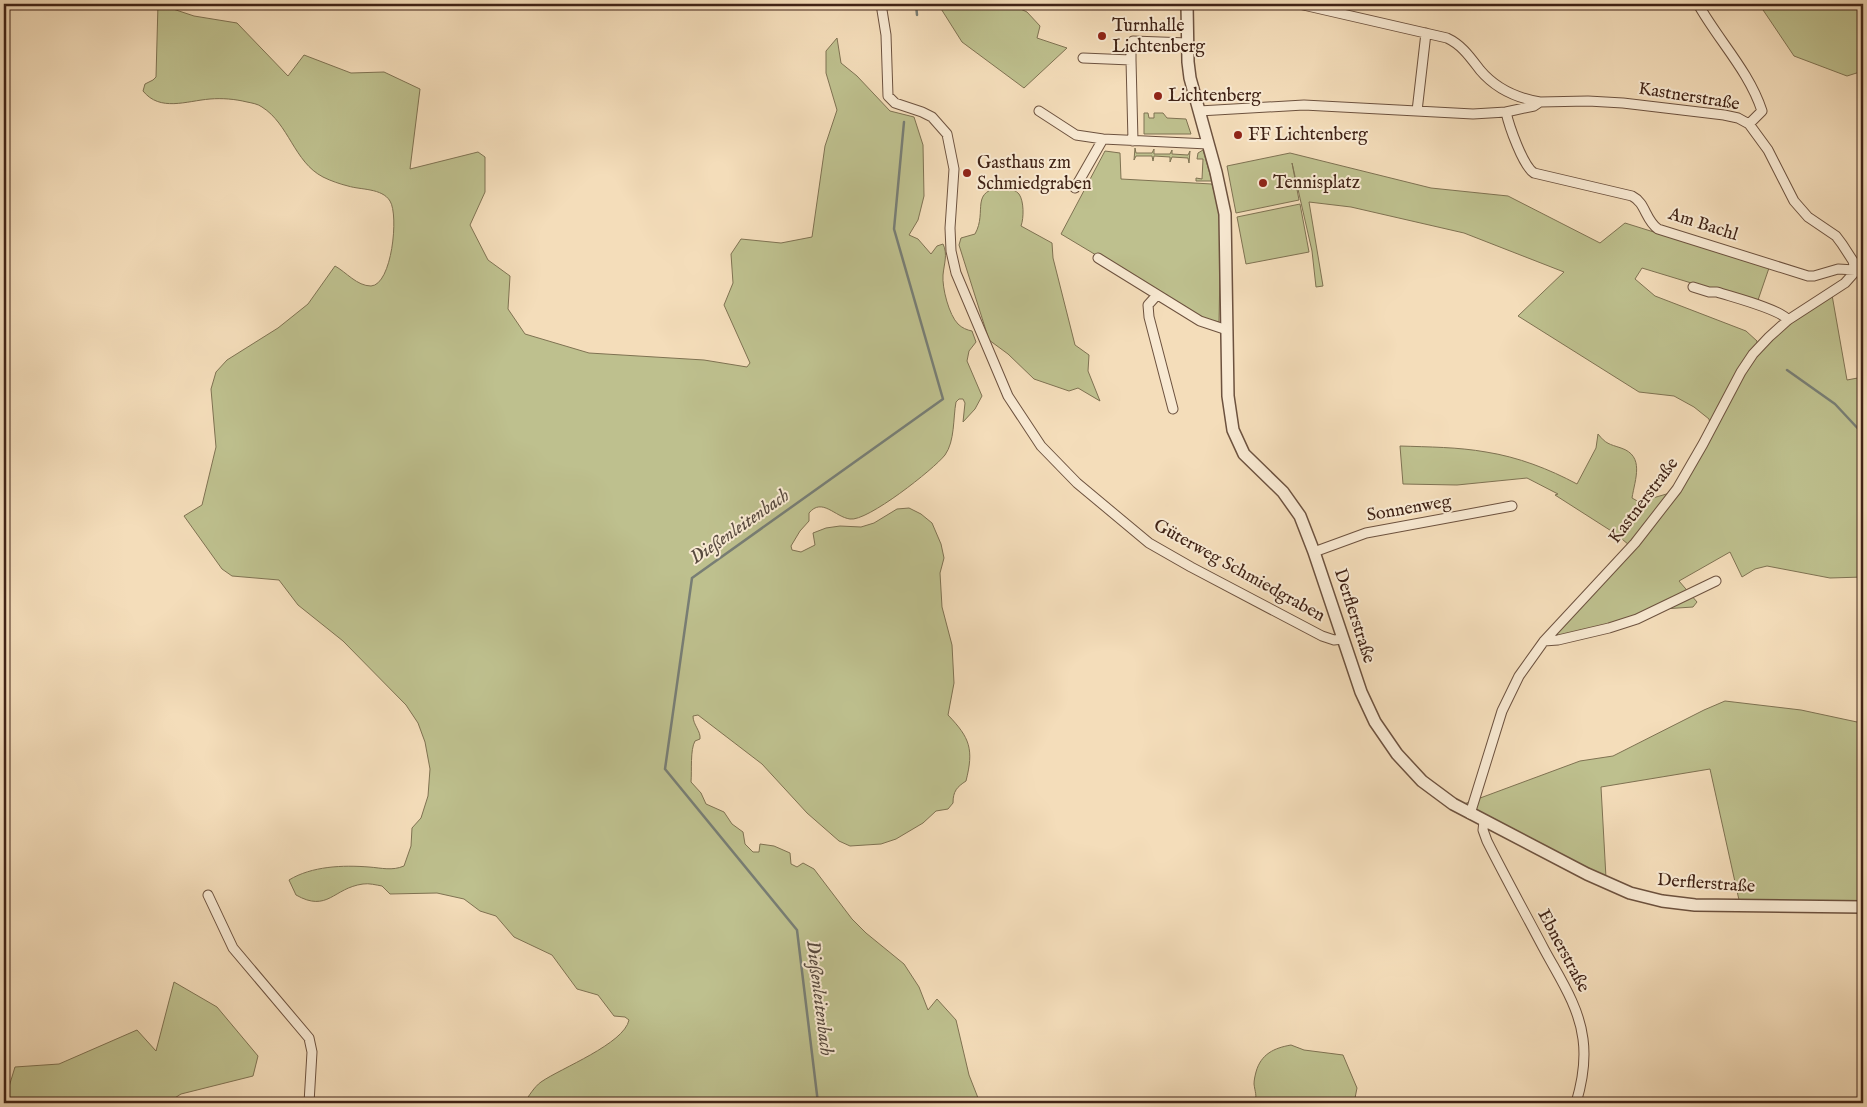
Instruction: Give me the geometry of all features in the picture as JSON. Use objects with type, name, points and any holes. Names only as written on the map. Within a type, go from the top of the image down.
[{"type":"street","name":"Güterweg Schmiedgraben","points":[[880,4],[886,35],[888,96],[895,103],[932,117],[943,128],[948,139],[954,169],[950,228],[953,261],[960,283],[1005,390],[1026,426],[1051,458],[1077,483],[1140,536],[1168,554],[1322,636],[1334,640],[1342,638]]},
{"type":"street","name":"Derflerstraße","points":[[1187,4],[1190,78],[1225,214],[1228,406],[1235,436],[1248,459],[1283,492],[1296,509],[1314,552],[1363,698],[1386,739],[1397,754],[1422,781],[1438,794],[1470,814],[1616,887],[1662,901],[1695,905],[1863,907]]},
{"type":"street","points":[[1299,4],[1447,38],[1459,45],[1497,87],[1517,96],[1540,102]]},
{"type":"street","points":[[1698,4],[1757,95],[1762,111],[1749,124]]},
{"type":"street","points":[[1417,110],[1426,33]]},
{"type":"street","points":[[1133,141],[1130,44],[1133,41],[1188,43]]},
{"type":"street","points":[[1083,58],[1131,60]]},
{"type":"street","name":"Kastnerstraße","points":[[1199,111],[1304,105],[1473,114],[1506,112],[1540,102],[1588,101],[1623,103],[1738,118],[1749,124],[1768,150],[1794,201],[1808,217],[1836,236],[1854,261],[1855,270],[1845,283],[1788,320],[1768,337],[1746,364],[1704,444],[1677,489],[1635,543],[1544,641],[1519,676],[1502,711],[1470,814]]},
{"type":"street","points":[[1039,111],[1076,135],[1103,139],[1208,144]]},
{"type":"street","name":"Am Bachl","points":[[1506,112],[1524,162],[1529,170],[1534,173],[1632,196],[1640,202],[1649,220],[1658,229],[1808,276],[1838,269],[1855,270]]},
{"type":"street","points":[[1075,188],[1103,139]]},
{"type":"street","points":[[1098,258],[1200,322],[1227,330]]},
{"type":"street","points":[[1693,287],[1708,292],[1717,292],[1774,311],[1784,315],[1788,320]]},
{"type":"street","points":[[1156,295],[1148,305],[1149,316],[1173,409]]},
{"type":"street","name":"Sonnenweg","points":[[1314,552],[1366,533],[1512,506]]},
{"type":"street","points":[[1544,641],[1558,640],[1609,628],[1637,619],[1716,581]]},
{"type":"street","name":"Ebnerstraße","points":[[1484,821],[1483,830],[1486,841],[1577,1014],[1582,1034],[1584,1056],[1576,1103]]},
{"type":"street","points":[[208,895],[233,948],[309,1038],[312,1052],[308,1103]]},
{"type":"green space","points":[[158,4],[194,16],[237,23],[288,76],[304,55],[351,73],[384,72],[420,89],[410,169],[478,152],[485,157],[485,192],[470,225],[488,260],[510,276],[508,309],[525,334],[589,353],[704,360],[747,367],[750,363],[724,305],[733,283],[731,254],[741,239],[781,243],[812,237],[825,146],[837,110],[826,73],[826,51],[837,38],[841,63],[857,76],[890,111],[914,117],[923,145],[924,196],[918,220],[909,235],[918,239],[931,254],[937,246],[943,244],[945,255],[943,280],[947,301],[958,324],[972,331],[976,342],[969,351],[967,361],[982,396],[975,409],[963,422],[965,403],[963,399],[959,399],[956,402],[951,443],[945,455],[915,482],[885,504],[859,518],[844,518],[824,507],[814,509],[809,513],[809,521],[791,546],[792,550],[801,552],[815,545],[813,533],[826,528],[840,526],[861,527],[874,523],[897,509],[909,508],[921,514],[932,523],[941,544],[944,558],[940,573],[942,607],[952,645],[954,683],[948,715],[961,731],[970,752],[966,781],[956,790],[953,803],[948,809],[936,811],[923,823],[896,839],[881,844],[850,846],[839,841],[807,813],[762,764],[698,715],[693,716],[700,739],[695,741],[693,745],[691,782],[701,793],[706,804],[724,812],[732,824],[743,832],[745,844],[753,852],[759,852],[760,844],[774,846],[790,853],[791,864],[797,867],[803,863],[814,869],[852,919],[904,964],[919,987],[928,1010],[937,999],[956,1020],[969,1075],[980,1103],[524,1103],[541,1082],[591,1055],[616,1038],[625,1029],[629,1020],[625,1017],[614,1016],[598,995],[577,989],[552,955],[514,937],[496,916],[480,911],[464,899],[437,893],[390,894],[382,886],[368,884],[353,886],[323,900],[307,900],[296,895],[289,880],[318,869],[359,866],[391,869],[404,866],[411,846],[412,828],[421,818],[428,796],[430,769],[425,742],[418,723],[406,705],[343,641],[298,605],[279,580],[232,576],[222,569],[184,516],[202,505],[216,447],[211,389],[216,372],[227,360],[278,328],[308,304],[335,266],[361,284],[371,286],[378,283],[389,262],[392,248],[393,209],[390,201],[382,194],[336,182],[323,177],[313,170],[298,153],[279,123],[259,105],[238,100],[219,99],[174,104],[165,103],[157,101],[143,91],[145,84],[156,77]]},
{"type":"green space","points":[[938,4],[1010,4],[1027,12],[1040,26],[1037,38],[1067,48],[1024,88],[962,42]]},
{"type":"green space","points":[[1759,4],[1863,4],[1863,71],[1847,76],[1794,56]]},
{"type":"green space","points":[[1144,113],[1148,113],[1149,118],[1154,118],[1154,113],[1163,113],[1167,118],[1186,119],[1191,134],[1144,134]]},
{"type":"green space","points":[[1135,148],[1136,153],[1152,153],[1154,149],[1154,154],[1170,154],[1172,150],[1172,154],[1188,155],[1190,151],[1189,163],[1188,158],[1172,157],[1170,162],[1170,157],[1154,156],[1153,161],[1152,156],[1136,156],[1134,160]]},
{"type":"green space","points":[[1203,150],[1212,181],[1196,181],[1196,178],[1202,179],[1203,159],[1197,159],[1198,153]]},
{"type":"green space","points":[[1105,151],[1120,153],[1121,179],[1212,184],[1221,218],[1219,322],[1201,318],[1061,234]]},
{"type":"green space","points":[[1290,153],[1431,188],[1508,196],[1600,243],[1625,223],[1769,268],[1757,303],[1642,268],[1635,279],[1655,296],[1746,331],[1757,341],[1757,345],[1710,424],[1709,419],[1694,407],[1674,396],[1639,392],[1518,316],[1564,272],[1464,233],[1351,207],[1309,202],[1323,286],[1316,287],[1312,251],[1292,163],[1299,200],[1236,213],[1227,166]]},
{"type":"green space","points":[[1005,187],[1016,192],[1021,197],[1023,219],[1021,226],[1052,243],[1053,258],[1075,345],[1089,355],[1088,371],[1100,401],[1078,388],[1069,391],[1034,379],[1008,354],[989,340],[959,245],[961,238],[975,234],[979,226],[983,197],[987,192]]},
{"type":"green space","name":"Tennisplatz","points":[[1300,204],[1309,252],[1246,264],[1237,217]]},
{"type":"green space","points":[[1832,295],[1847,380],[1863,377],[1863,577],[1830,578],[1767,566],[1755,569],[1742,577],[1730,552],[1679,581],[1697,602],[1693,607],[1663,609],[1547,642],[1649,533],[1677,495],[1752,361],[1779,330]]},
{"type":"green space","points":[[1598,434],[1606,442],[1628,452],[1636,462],[1637,469],[1632,498],[1639,502],[1670,493],[1629,545],[1616,534],[1555,495],[1558,494],[1527,478],[1457,485],[1403,484],[1400,446],[1454,448],[1498,454],[1533,464],[1577,484],[1596,448]]},
{"type":"green space","points":[[1725,701],[1801,710],[1857,722],[1863,725],[1863,900],[1845,902],[1739,900],[1710,769],[1601,787],[1606,878],[1464,804],[1580,761],[1613,756]]},
{"type":"green space","points":[[174,982],[217,1007],[258,1056],[253,1076],[181,1094],[167,1103],[4,1103],[15,1067],[59,1064],[137,1030],[156,1051]]},
{"type":"green space","points":[[1291,1045],[1304,1050],[1343,1055],[1357,1088],[1354,1103],[1255,1103],[1254,1080],[1261,1061],[1274,1050]]},
{"type":"waterway","name":"Dießenleitenbach","points":[[916,4],[917,15]]},
{"type":"waterway","name":"Dießenleitenbach","points":[[818,1103],[797,930],[665,769],[692,578],[943,399],[894,229],[904,122]]},
{"type":"waterway","points":[[1787,370],[1835,404],[1863,434]]},
{"type":"place","name":"Turnhalle Lichtenberg","points":[[1102,36]]},
{"type":"place","name":"Lichtenberg","points":[[1158,96]]},
{"type":"place","name":"FF Lichtenberg","points":[[1238,135]]},
{"type":"place","name":"Gasthaus zm Schmiedgraben","points":[[967,173]]},
{"type":"place","name":"Tennisplatz","points":[[1263,183]]}]
